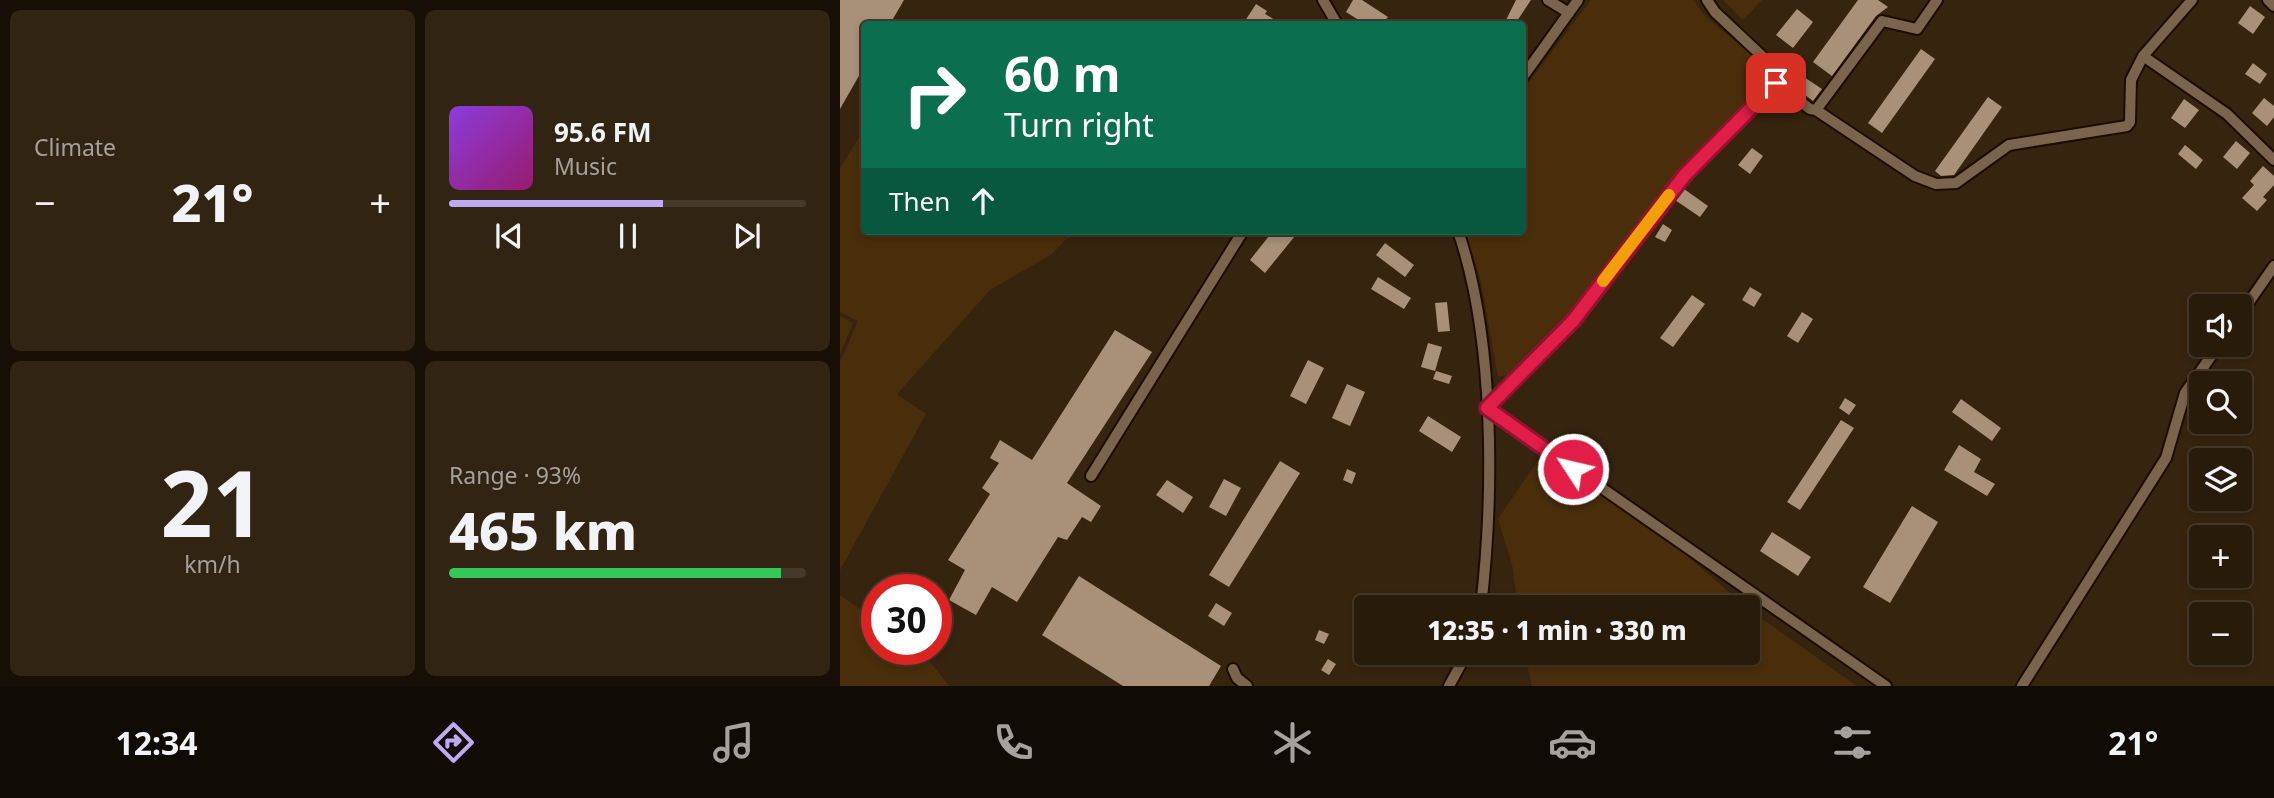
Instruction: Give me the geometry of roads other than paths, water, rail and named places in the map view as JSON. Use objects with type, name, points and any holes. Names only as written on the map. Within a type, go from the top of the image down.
[{"type":"street","points":[[1323,0],[1335,21]]},
{"type":"street","points":[[1548,0],[1569,13]]},
{"type":"street","points":[[1526,72],[1578,0]]},
{"type":"street","points":[[1707,0],[1715,12],[1764,58],[1776,83],[1810,109],[1816,110],[1914,177],[1936,184],[1956,183],[2009,145],[2127,126],[2130,122],[2131,80],[2143,56],[2192,0]]},
{"type":"street","points":[[1816,110],[1882,21],[1917,29],[1937,0]]},
{"type":"street","points":[[2268,0],[2274,6]]},
{"type":"street","points":[[2143,56],[2227,114],[2274,160]]},
{"type":"street","points":[[1776,83],[1684,176],[1573,321],[1487,408],[1886,686]]},
{"type":"street","points":[[1091,476],[1241,235]]},
{"type":"street","points":[[1459,235],[1471,269],[1488,421],[1489,489],[1482,595]]},
{"type":"street","points":[[2252,298],[2274,266]]},
{"type":"street","points":[[2022,686],[2166,458],[2185,394],[2211,357]]},
{"type":"street","points":[[1449,686],[1460,665]]},
{"type":"street","points":[[1233,669],[1247,686]]}]
